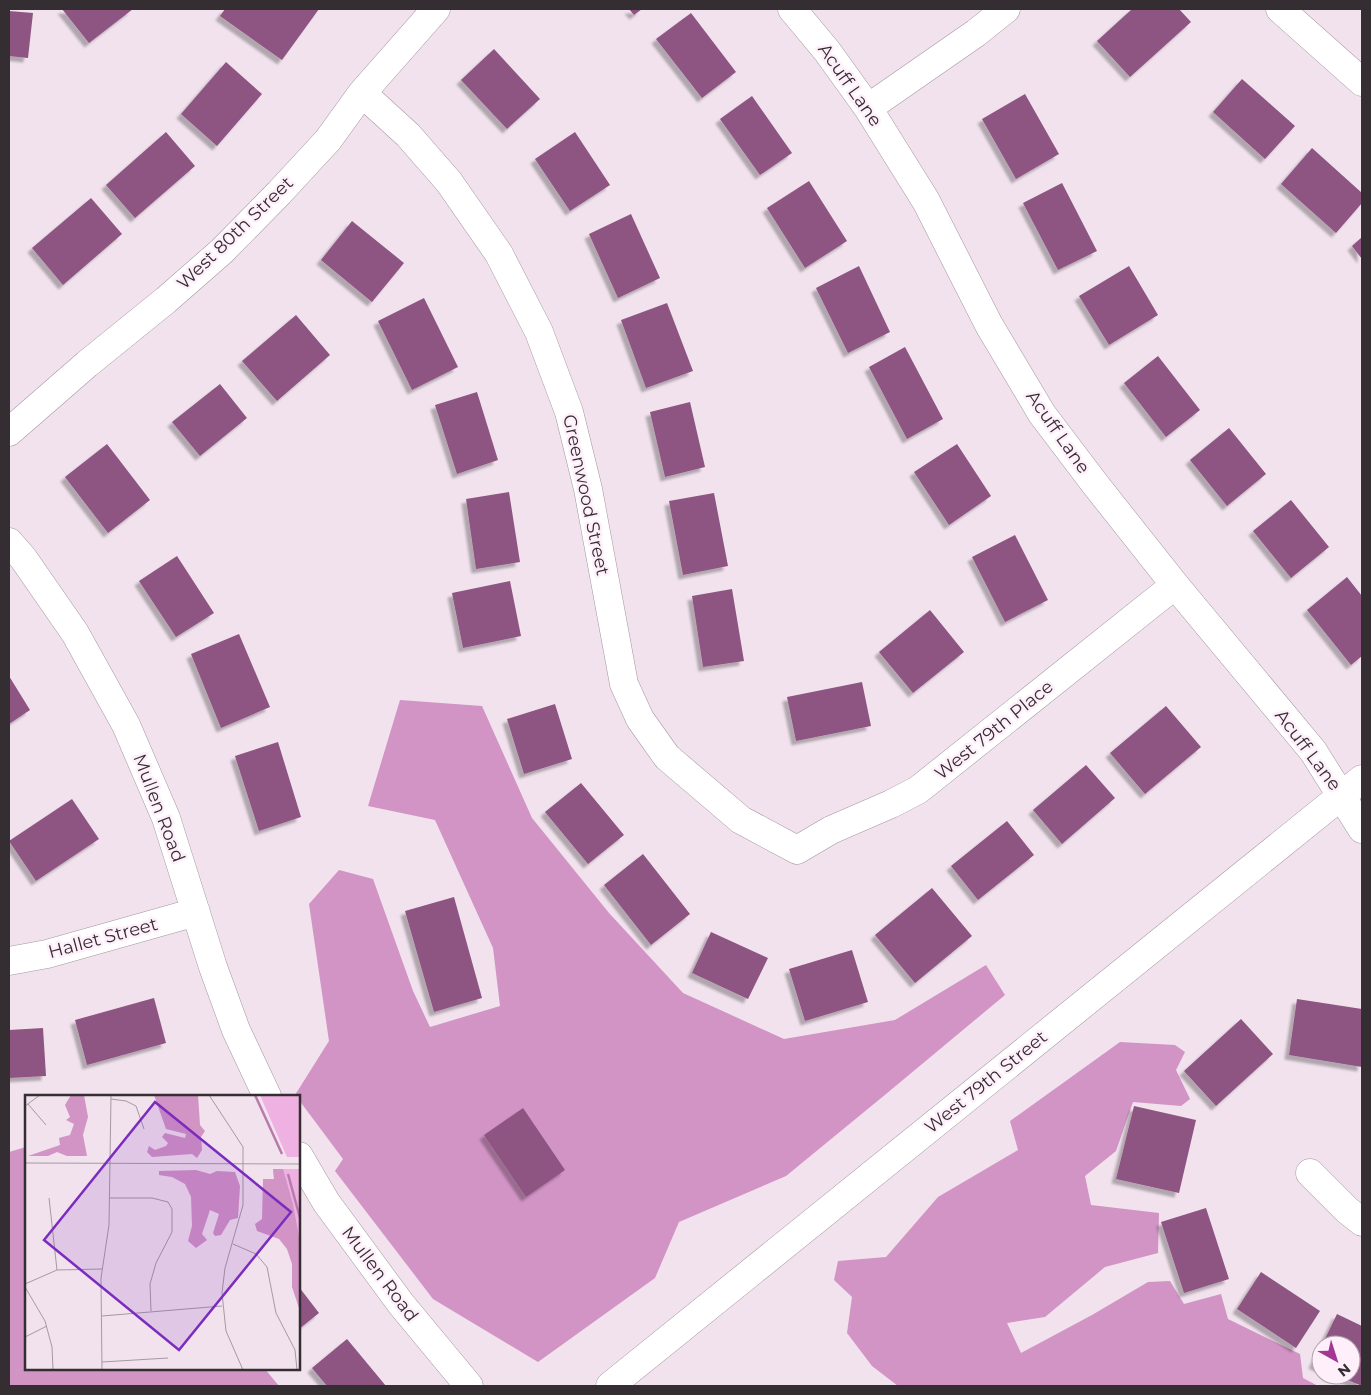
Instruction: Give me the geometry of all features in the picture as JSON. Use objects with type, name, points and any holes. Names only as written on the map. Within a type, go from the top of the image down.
[{"type":"street","name":"West 80th Street","points":[[9,432],[222,251],[328,140],[362,94],[436,9]]},
{"type":"street","name":"Acuff Lane","points":[[792,9],[827,51],[868,108],[926,202],[989,325],[1042,414],[1175,585],[1313,751],[1362,828]]},
{"type":"street","points":[[868,108],[976,33],[1006,9]]},
{"type":"street","points":[[1280,9],[1362,82]]},
{"type":"street","name":"Greenwood Street","points":[[362,94],[408,135],[449,182],[499,254],[539,332],[569,412],[588,489],[624,684],[640,719],[667,757],[741,820],[797,850]]},
{"type":"street","name":"Mullen Road","points":[[9,542],[23,558],[75,634],[126,725],[166,818],[236,1030],[267,1095]]},
{"type":"street","name":"West 79th Place","points":[[797,850],[832,830],[918,790],[1175,585]]},
{"type":"street","name":"West 79th Street","points":[[610,1386],[1362,779]]},
{"type":"street","name":"Hallet Street","points":[[9,961],[47,954],[196,912]]},
{"type":"street","name":"Mullen Road","points":[[300,1158],[326,1202],[395,1296],[469,1386]]},
{"type":"street","points":[[1310,1173],[1347,1210],[1362,1222]]},
{"type":"shaded area","points":[[400,700],[482,706],[532,818],[609,913],[683,993],[784,1039],[895,1020],[986,965],[1005,995],[786,1176],[679,1222],[655,1278],[538,1362],[433,1299],[335,1171],[343,1159],[300,1101],[300,1095],[295,1095],[329,1041],[309,904],[339,870],[373,879],[413,991],[430,1027],[500,1006],[493,948],[435,820],[368,806]]},
{"type":"shaded area","points":[[1120,1042],[1175,1045],[1185,1052],[1176,1070],[1190,1099],[1181,1106],[1133,1102],[1116,1151],[1085,1176],[1091,1205],[1159,1213],[1158,1253],[1105,1267],[1045,1317],[1007,1323],[1021,1353],[1148,1282],[1170,1281],[1184,1304],[1221,1294],[1228,1319],[1300,1354],[1303,1378],[1311,1382],[1311,1385],[1318,1386],[898,1386],[872,1366],[847,1333],[852,1297],[834,1280],[838,1261],[886,1257],[938,1197],[1018,1150],[1010,1121]]},
{"type":"shaded area","points":[[25,1147],[25,1370],[266,1370],[279,1386],[9,1386],[9,1152]]},
{"type":"building","points":[[62,9],[133,9],[89,43]]},
{"type":"building","points":[[225,9],[319,9],[282,60],[220,16]]},
{"type":"building","points":[[629,9],[642,9],[634,15]]},
{"type":"building","points":[[1132,9],[1179,9],[1191,22],[1130,77],[1097,41]]},
{"type":"building","points":[[9,11],[33,13],[28,58],[9,56]]},
{"type":"building","points":[[691,13],[736,72],[702,98],[656,39]]},
{"type":"building","points":[[494,49],[540,99],[507,129],[461,80]]},
{"type":"building","points":[[226,62],[262,94],[217,146],[181,114]]},
{"type":"building","points":[[1242,79],[1295,126],[1265,159],[1213,112]]},
{"type":"building","points":[[1025,94],[1059,154],[1016,179],[982,119]]},
{"type":"building","points":[[752,96],[792,153],[760,175],[720,119]]},
{"type":"building","points":[[166,132],[195,166],[135,218],[106,185]]},
{"type":"building","points":[[575,132],[610,185],[570,211],[535,159]]},
{"type":"building","points":[[1312,148],[1362,193],[1362,203],[1336,233],[1281,184]]},
{"type":"building","points":[[809,181],[847,241],[805,268],[767,208]]},
{"type":"building","points":[[1062,183],[1097,251],[1058,270],[1023,203]]},
{"type":"building","points":[[91,198],[122,234],[63,285],[32,248]]},
{"type":"building","points":[[631,214],[660,278],[618,298],[589,234]]},
{"type":"building","points":[[352,221],[404,263],[372,302],[321,260]]},
{"type":"building","points":[[1362,237],[1362,259],[1352,246]]},
{"type":"building","points":[[859,266],[890,332],[848,353],[816,288]]},
{"type":"building","points":[[1129,266],[1158,315],[1109,345],[1079,296]]},
{"type":"building","points":[[424,298],[458,367],[412,390],[378,321]]},
{"type":"building","points":[[667,303],[693,371],[646,388],[621,320]]},
{"type":"building","points":[[296,315],[330,355],[277,401],[242,361]]},
{"type":"building","points":[[905,347],[943,419],[907,439],[869,367]]},
{"type":"building","points":[[1158,356],[1200,410],[1166,437],[1124,383]]},
{"type":"building","points":[[220,384],[247,418],[200,456],[172,422]]},
{"type":"building","points":[[477,392],[498,460],[457,474],[435,405]]},
{"type":"building","points":[[690,402],[705,467],[665,477],[650,412]]},
{"type":"building","points":[[1229,428],[1266,474],[1227,506],[1190,460]]},
{"type":"building","points":[[107,444],[150,500],[108,533],[65,477]]},
{"type":"building","points":[[957,444],[991,496],[949,525],[914,472]]},
{"type":"building","points":[[509,492],[520,562],[476,569],[466,499]]},
{"type":"building","points":[[714,493],[728,566],[683,575],[669,501]]},
{"type":"building","points":[[1291,500],[1329,547],[1291,578],[1253,531]]},
{"type":"building","points":[[1015,535],[1048,600],[1005,622],[972,557]]},
{"type":"building","points":[[177,556],[214,613],[176,637],[139,581]]},
{"type":"building","points":[[1347,577],[1362,596],[1362,656],[1351,665],[1307,610]]},
{"type":"building","points":[[510,581],[521,636],[463,648],[452,593]]},
{"type":"building","points":[[732,589],[744,661],[703,667],[692,596]]},
{"type":"building","points":[[930,610],[964,652],[913,693],[879,652]]},
{"type":"building","points":[[239,634],[270,707],[221,728],[191,654]]},
{"type":"building","points":[[9,676],[30,710],[9,724]]},
{"type":"building","points":[[862,682],[871,726],[796,741],[787,697]]},
{"type":"building","points":[[555,704],[572,759],[524,774],[507,719]]},
{"type":"building","points":[[1166,706],[1201,747],[1145,794],[1110,753]]},
{"type":"building","points":[[278,742],[301,817],[259,831],[235,756]]},
{"type":"building","points":[[1086,765],[1115,798],[1062,844],[1033,810]]},
{"type":"building","points":[[581,783],[624,835],[588,864],[545,812]]},
{"type":"building","points":[[72,799],[99,839],[36,881],[9,841]]},
{"type":"building","points":[[1007,821],[1034,855],[978,900],[951,866]]},
{"type":"building","points":[[643,854],[690,914],[651,945],[604,885]]},
{"type":"building","points":[[932,888],[972,936],[915,983],[875,935]]},
{"type":"building","points":[[454,897],[482,998],[434,1012],[405,911]]},
{"type":"building","points":[[711,932],[768,958],[748,999],[692,973]]},
{"type":"building","points":[[852,950],[868,1002],[805,1021],[789,969]]},
{"type":"building","points":[[154,998],[166,1043],[87,1065],[75,1020]]},
{"type":"building","points":[[1297,999],[1362,1009],[1362,1067],[1289,1055]]},
{"type":"building","points":[[1241,1019],[1273,1054],[1216,1106],[1184,1071]]},
{"type":"building","points":[[43,1028],[46,1076],[9,1078],[9,1030]]},
{"type":"building","points":[[1134,1106],[1196,1120],[1179,1193],[1116,1179]]},
{"type":"building","points":[[523,1108],[565,1170],[526,1197],[484,1135]]},
{"type":"building","points":[[1206,1208],[1229,1279],[1184,1293],[1161,1222]]},
{"type":"building","points":[[1261,1272],[1320,1311],[1296,1348],[1237,1309]]},
{"type":"building","points":[[300,1288],[319,1313],[300,1328]]},
{"type":"building","points":[[1337,1314],[1362,1326],[1362,1386],[1360,1385],[1361,1335],[1327,1335]]},
{"type":"building","points":[[347,1339],[386,1386],[327,1386],[312,1368]]}]
